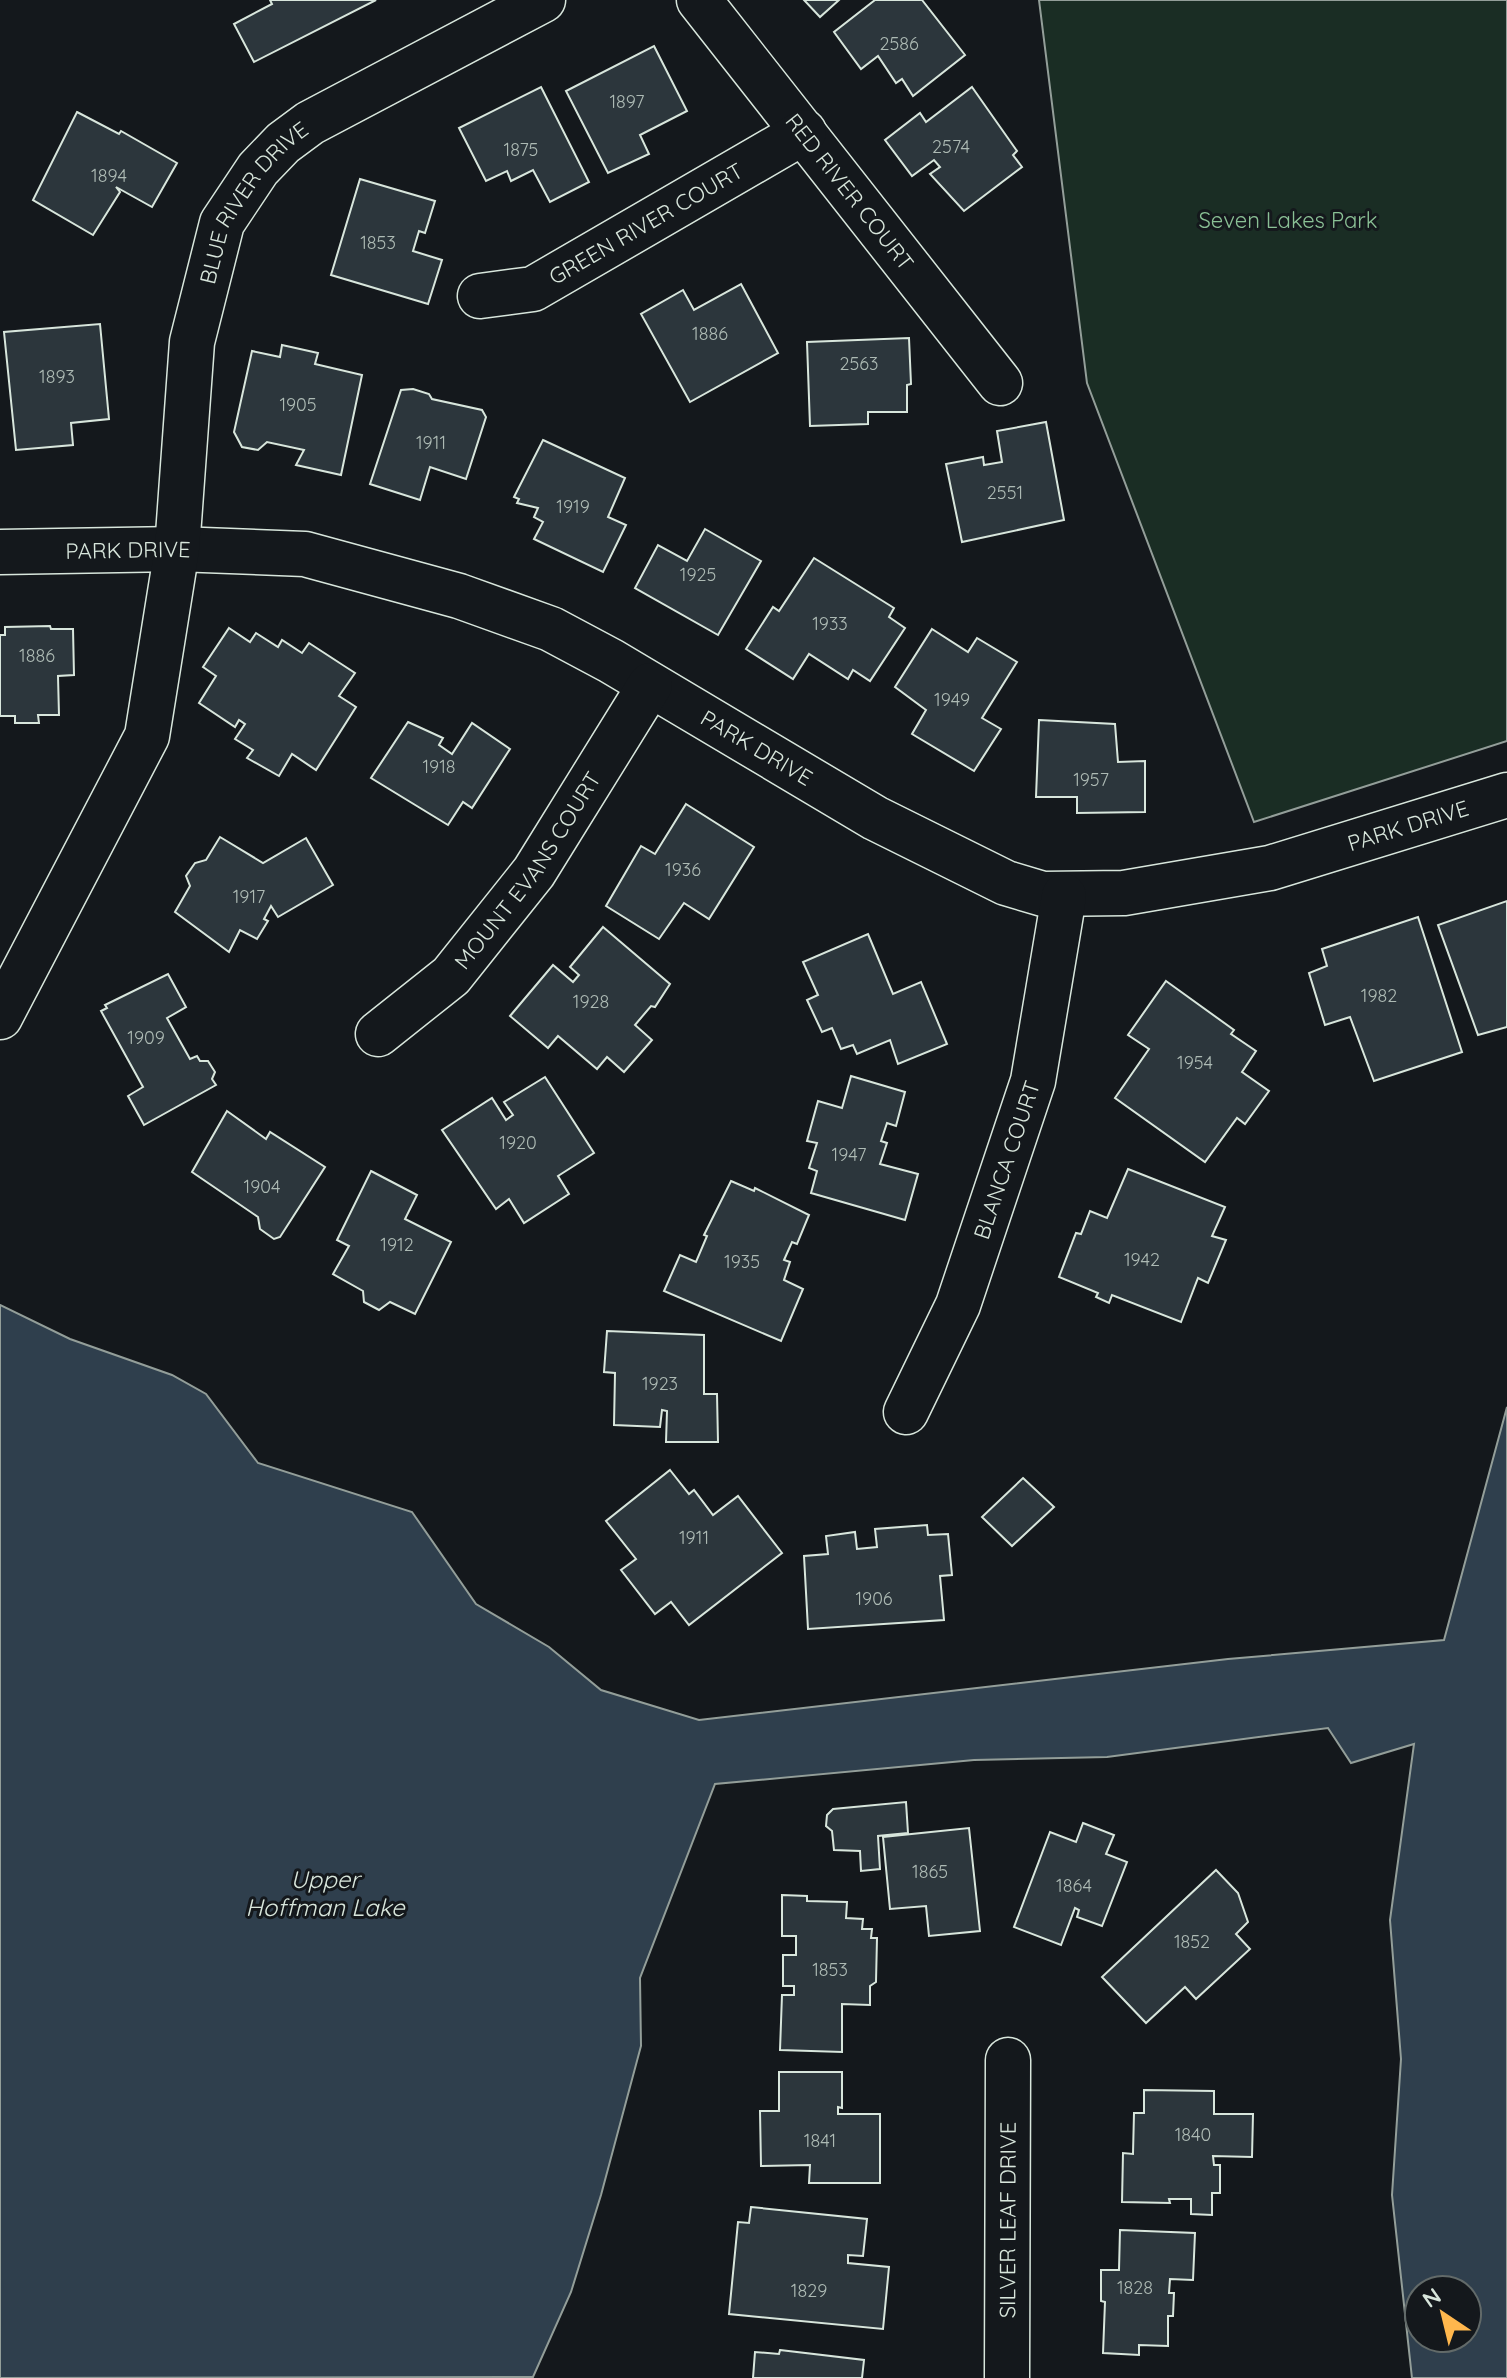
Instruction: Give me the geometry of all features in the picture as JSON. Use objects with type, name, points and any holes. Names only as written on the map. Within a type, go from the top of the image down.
[{"type":"street","name":"BLUE RIVER DRIVE","points":[[0,1017],[147,736],[177,549],[192,342],[222,223],[237,197],[283,143],[310,123],[543,0]]},
{"type":"street","name":"RED RIVER COURT","points":[[699,0],[1000,383]]},
{"type":"street","name":"GREEN RIVER COURT","points":[[480,296],[533,289],[804,132]]},
{"type":"street","name":"PARK DRIVE","points":[[0,552],[177,549],[305,554],[459,596],[551,629],[875,818],[1006,883],[1043,894],[1124,893],[1270,868],[1507,795]]},
{"type":"street","name":"MOUNT EVANS COURT","points":[[378,1034],[451,976],[534,872],[650,685]]},
{"type":"street","name":"BLANCA COURT","points":[[906,1412],[958,1305],[1033,1081],[1064,896]]},
{"type":"street","name":"SILVER LEAF DRIVE","points":[[1007,2378],[1008,2060]]},
{"type":"green space","name":"Seven Lakes Park","points":[[1039,0],[1507,0],[1507,741],[1254,822],[1087,383]]},
{"type":"water","name":"Upper Hoffman Lake","points":[[0,1305],[70,1339],[172,1375],[206,1394],[258,1463],[412,1512],[476,1604],[549,1647],[601,1690],[699,1720],[1228,1659],[1444,1640],[1507,1407],[1507,2378],[1412,2378],[1409,2354],[1483,2354],[1483,2274],[1403,2274],[1403,2296],[1392,2195],[1401,2059],[1390,1920],[1414,1744],[1351,1763],[1328,1728],[1107,1757],[974,1760],[715,1784],[640,1978],[641,2046],[571,2292],[533,2377],[0,2378]]},
{"type":"building","points":[[270,0],[376,0],[254,62],[234,24],[272,4]]},
{"type":"building","points":[[804,0],[839,0],[820,17]]},
{"type":"building","points":[[875,0],[922,0],[965,55],[913,96],[902,79],[896,83],[878,56],[861,69],[834,32]]},
{"type":"building","points":[[654,46],[687,111],[640,135],[649,154],[608,173],[566,91]]},
{"type":"building","points":[[541,87],[589,182],[550,202],[533,170],[511,181],[507,171],[486,181],[459,128]]},
{"type":"building","points":[[972,87],[1017,151],[1013,155],[1022,167],[964,211],[930,174],[940,167],[934,160],[912,176],[885,140],[920,113],[926,122]]},
{"type":"building","points":[[77,112],[119,134],[121,131],[177,163],[152,207],[116,187],[120,192],[93,235],[33,200]]},
{"type":"building","points":[[360,179],[435,201],[425,233],[419,231],[413,251],[442,260],[428,304],[331,275]]},
{"type":"building","points":[[741,284],[778,353],[690,402],[641,314],[683,290],[694,310]]},
{"type":"building","points":[[100,324],[109,419],[71,423],[73,445],[16,450],[4,332]]},
{"type":"building","points":[[909,338],[911,384],[907,385],[907,412],[868,412],[868,424],[810,426],[807,342]]},
{"type":"building","points":[[282,345],[318,353],[315,364],[362,375],[341,475],[296,465],[304,450],[267,442],[258,450],[242,447],[234,432],[252,351],[280,357]]},
{"type":"building","points":[[413,389],[429,394],[432,399],[482,410],[486,417],[466,479],[430,467],[420,500],[370,484],[401,390]]},
{"type":"building","points":[[1046,422],[1064,520],[962,542],[946,464],[983,457],[984,465],[1002,462],[997,431]]},
{"type":"building","points":[[543,440],[625,478],[608,517],[626,525],[603,572],[534,539],[543,522],[534,517],[538,508],[517,503],[519,499],[514,497]]},
{"type":"building","points":[[705,529],[761,561],[718,635],[635,588],[658,545],[687,561]]},
{"type":"building","points":[[814,558],[894,608],[889,617],[905,628],[870,681],[853,670],[848,679],[809,654],[793,679],[746,649],[773,607],[779,611]]},
{"type":"building","points":[[50,626],[51,629],[73,629],[74,675],[58,676],[59,715],[38,715],[39,723],[15,723],[15,716],[0,716],[0,635],[5,635],[5,627]]},
{"type":"building","points":[[229,628],[250,642],[256,633],[278,647],[282,640],[302,653],[309,643],[355,673],[339,696],[356,707],[316,770],[292,754],[279,776],[247,758],[253,750],[235,739],[245,724],[239,720],[235,727],[199,703],[216,676],[203,667]]},
{"type":"building","points":[[932,629],[968,652],[977,638],[1017,662],[982,718],[1001,729],[974,771],[912,734],[926,710],[895,687]]},
{"type":"building","points":[[1039,720],[1115,724],[1118,762],[1145,761],[1145,812],[1077,813],[1077,797],[1036,797]]},
{"type":"building","points":[[408,722],[443,738],[439,745],[452,754],[472,723],[510,749],[472,808],[463,802],[448,825],[371,778]]},
{"type":"building","points":[[686,804],[754,847],[709,919],[684,903],[659,939],[606,906],[641,846],[655,854]]},
{"type":"building","points":[[220,837],[263,863],[306,838],[333,885],[278,917],[271,906],[264,919],[268,921],[257,939],[240,930],[229,952],[175,912],[190,886],[186,876],[195,863],[206,860]]},
{"type":"building","points":[[1507,901],[1507,1027],[1478,1035],[1438,925]]},
{"type":"building","points":[[1418,917],[1462,1052],[1374,1081],[1350,1017],[1325,1025],[1309,973],[1327,966],[1322,949]]},
{"type":"building","points":[[603,927],[670,984],[655,1007],[651,1006],[635,1025],[652,1040],[624,1072],[607,1057],[597,1069],[558,1036],[548,1048],[510,1016],[553,965],[573,982],[579,975],[570,967]]},
{"type":"building","points":[[868,934],[893,994],[921,982],[947,1044],[898,1064],[890,1040],[857,1054],[853,1045],[841,1049],[832,1028],[822,1032],[807,1000],[818,995],[803,962]]},
{"type":"building","points":[[168,974],[186,1007],[167,1018],[190,1059],[197,1056],[200,1061],[208,1061],[215,1072],[212,1079],[216,1085],[144,1125],[128,1096],[143,1087],[101,1011],[107,1008],[105,1005]]},
{"type":"building","points":[[1166,981],[1234,1030],[1231,1034],[1256,1051],[1242,1072],[1269,1091],[1245,1124],[1237,1118],[1205,1162],[1115,1098],[1149,1049],[1128,1035]]},
{"type":"building","points":[[851,1076],[905,1092],[896,1126],[887,1123],[881,1141],[887,1143],[880,1164],[918,1174],[905,1220],[811,1193],[817,1171],[809,1168],[817,1143],[807,1141],[818,1101],[842,1108]]},
{"type":"building","points":[[545,1077],[594,1153],[558,1176],[569,1194],[524,1223],[509,1199],[496,1209],[442,1130],[492,1098],[506,1120],[513,1115],[504,1102]]},
{"type":"building","points":[[227,1111],[266,1139],[270,1132],[325,1167],[280,1237],[274,1239],[260,1229],[258,1217],[192,1172]]},
{"type":"building","points":[[1128,1169],[1225,1207],[1212,1236],[1226,1240],[1208,1283],[1198,1278],[1181,1322],[1112,1295],[1109,1303],[1096,1297],[1098,1293],[1059,1277],[1076,1233],[1081,1234],[1090,1211],[1107,1218]]},
{"type":"building","points":[[371,1171],[417,1195],[405,1219],[451,1242],[415,1314],[390,1302],[379,1310],[364,1302],[363,1291],[333,1274],[349,1246],[337,1240]]},
{"type":"building","points":[[731,1181],[754,1191],[755,1188],[809,1215],[797,1244],[792,1242],[784,1260],[790,1262],[784,1280],[803,1289],[781,1341],[664,1291],[680,1255],[696,1262],[707,1236],[704,1235]]},
{"type":"building","points":[[607,1331],[704,1335],[704,1394],[717,1394],[718,1442],[666,1442],[667,1411],[662,1410],[660,1427],[614,1425],[615,1373],[604,1372]]},
{"type":"building","points":[[670,1470],[689,1494],[694,1490],[713,1515],[738,1496],[782,1553],[689,1625],[671,1602],[655,1614],[621,1570],[636,1559],[606,1521]]},
{"type":"building","points":[[1023,1478],[1054,1507],[1012,1546],[982,1517]]},
{"type":"building","points":[[927,1525],[928,1535],[948,1534],[952,1575],[940,1576],[944,1620],[808,1629],[804,1556],[828,1554],[826,1536],[855,1532],[857,1549],[877,1547],[875,1529]]},
{"type":"building","points":[[906,1802],[908,1833],[878,1836],[880,1869],[861,1871],[860,1851],[834,1850],[832,1831],[826,1826],[827,1815],[833,1809]]},
{"type":"building","points":[[1083,1823],[1114,1835],[1106,1854],[1127,1862],[1102,1926],[1077,1917],[1079,1910],[1075,1908],[1061,1945],[1014,1927],[1050,1832],[1076,1842]]},
{"type":"building","points":[[969,1828],[980,1931],[929,1936],[926,1906],[890,1909],[883,1837]]},
{"type":"building","points":[[1216,1870],[1238,1893],[1248,1922],[1236,1934],[1250,1949],[1196,1999],[1185,1987],[1146,2023],[1102,1977]]},
{"type":"building","points":[[782,1895],[807,1896],[807,1901],[847,1902],[846,1918],[863,1919],[862,1929],[872,1929],[871,1938],[877,1938],[876,1982],[870,1986],[870,2005],[842,2004],[842,2052],[780,2050],[782,1995],[794,1995],[794,1986],[783,1986],[783,1955],[796,1955],[796,1936],[782,1936]]},
{"type":"building","points":[[779,2072],[842,2072],[842,2108],[838,2107],[838,2114],[880,2114],[880,2183],[809,2183],[810,2165],[761,2166],[760,2111],[779,2111]]},
{"type":"building","points":[[1144,2090],[1214,2091],[1214,2114],[1253,2114],[1252,2157],[1213,2156],[1214,2165],[1220,2165],[1220,2193],[1212,2193],[1212,2215],[1191,2214],[1191,2199],[1169,2199],[1170,2203],[1122,2202],[1123,2153],[1133,2154],[1134,2113],[1144,2113]]},
{"type":"building","points":[[751,2207],[867,2219],[863,2256],[848,2255],[848,2263],[889,2267],[883,2329],[729,2314],[738,2222],[749,2223]]},
{"type":"building","points":[[1120,2230],[1195,2233],[1193,2280],[1170,2279],[1169,2293],[1174,2293],[1173,2316],[1168,2316],[1168,2346],[1139,2345],[1139,2355],[1103,2353],[1105,2302],[1101,2301],[1101,2270],[1119,2270]]},
{"type":"building","points":[[780,2350],[864,2360],[862,2378],[753,2378],[755,2352],[779,2354]]}]
